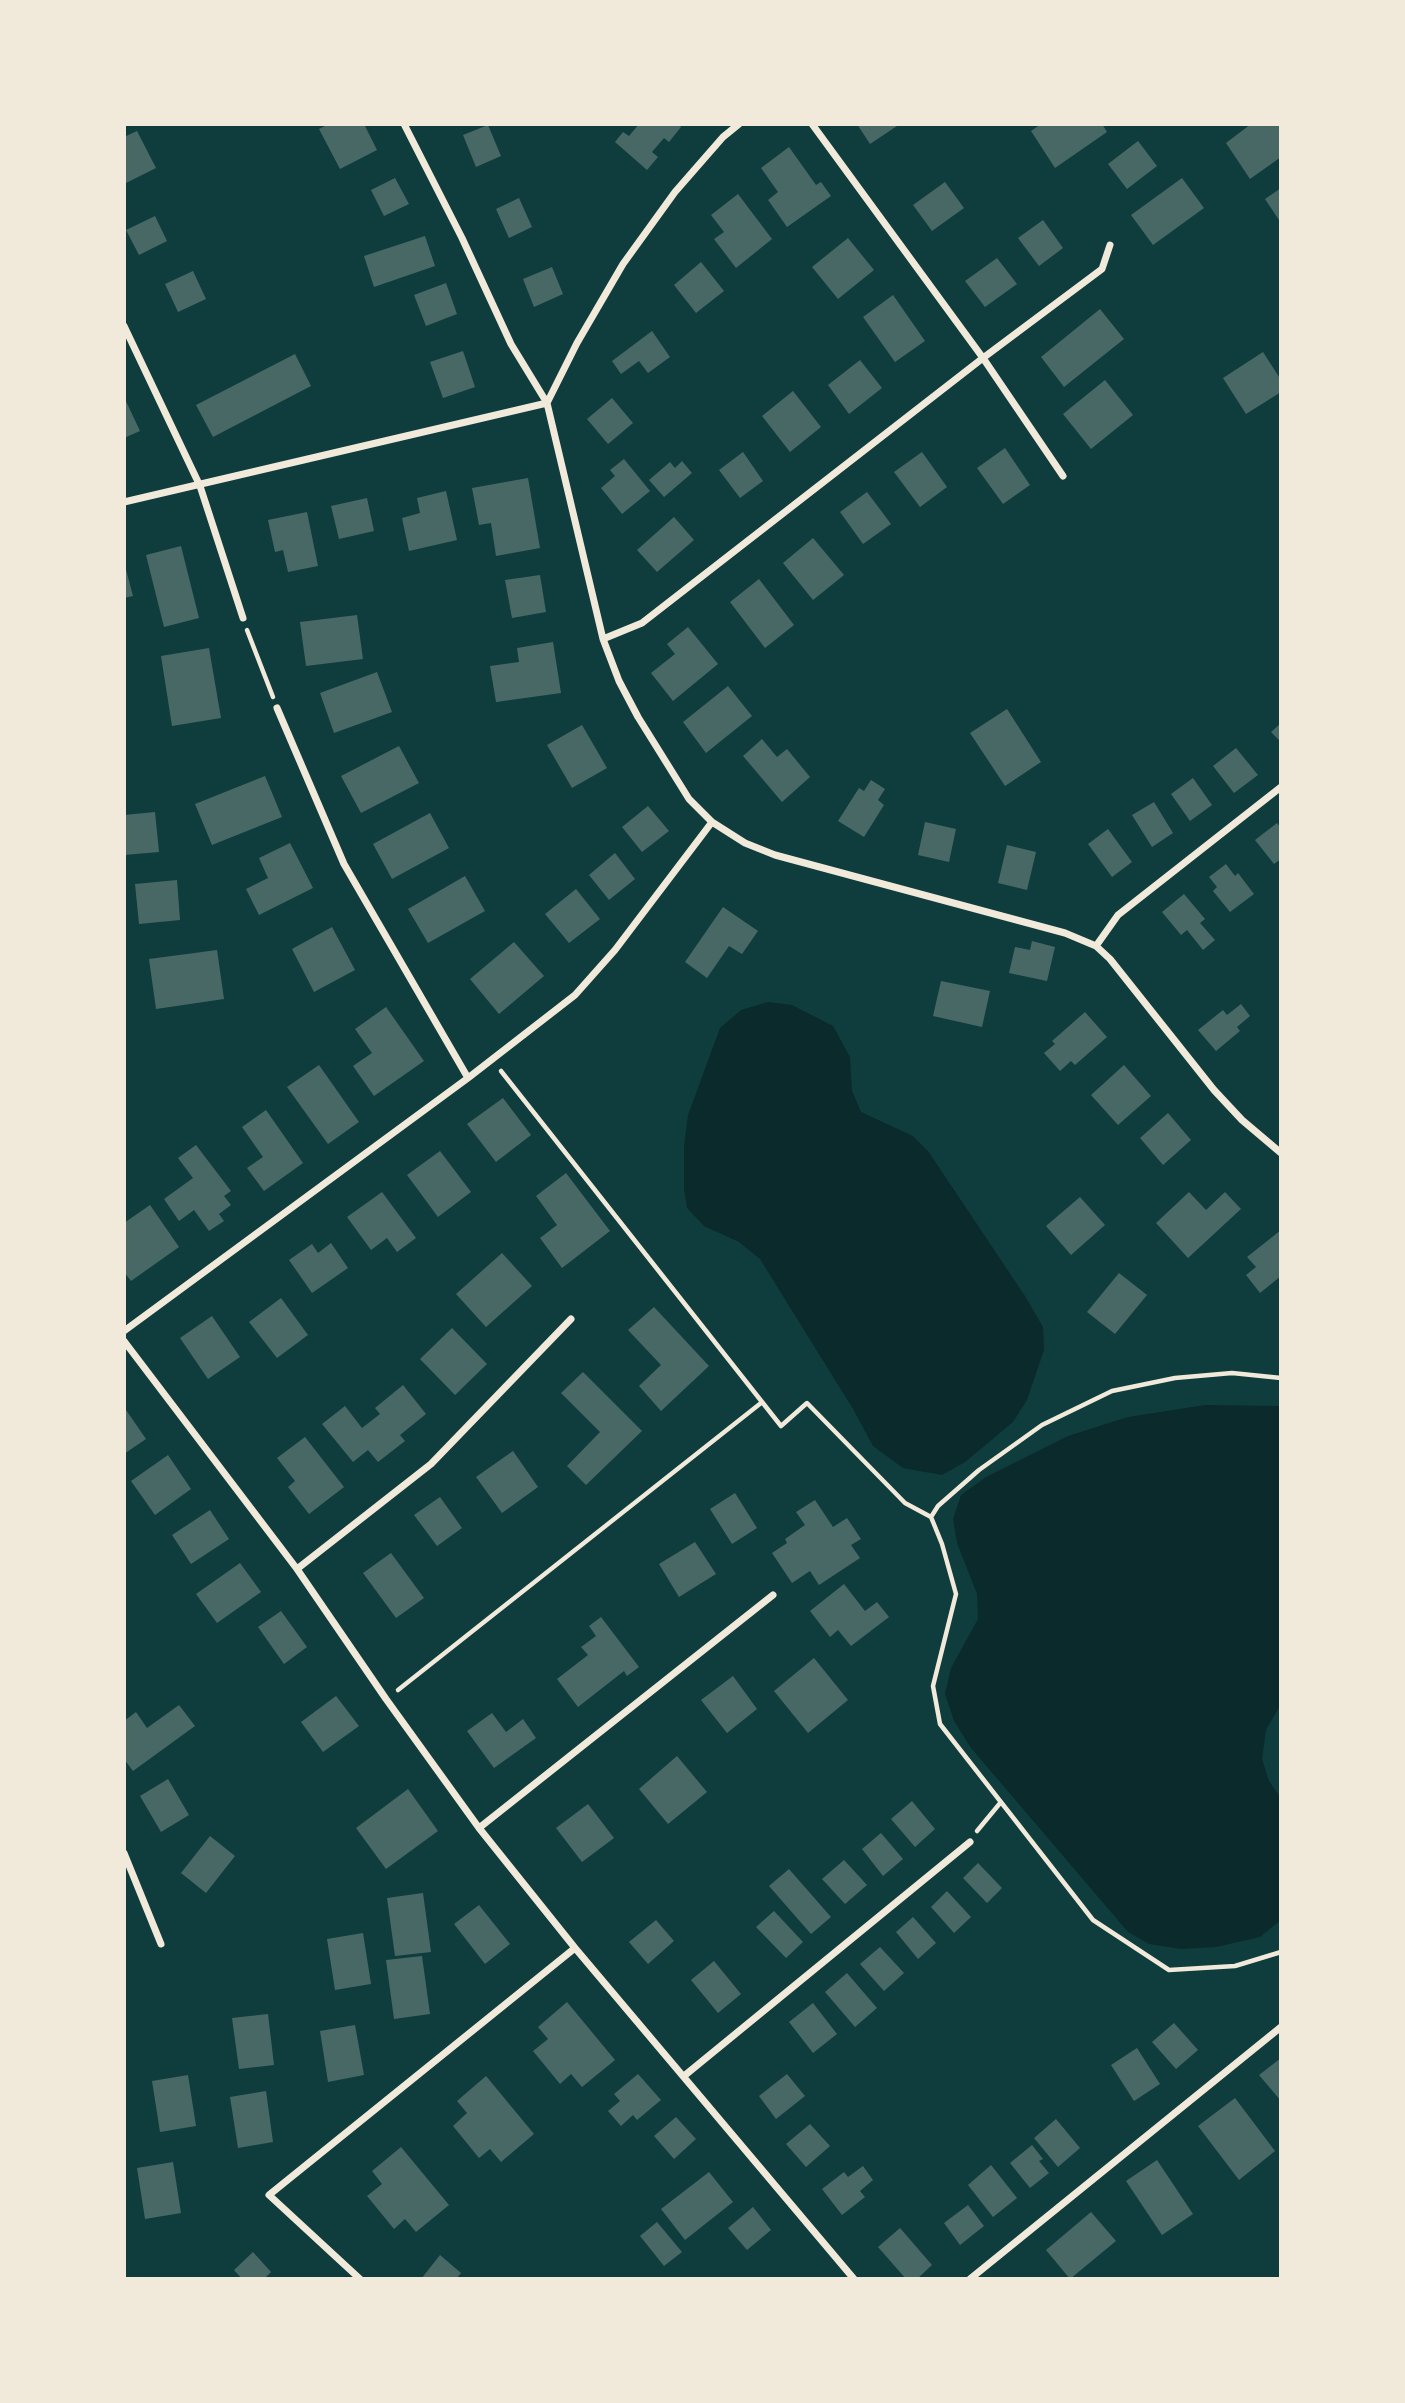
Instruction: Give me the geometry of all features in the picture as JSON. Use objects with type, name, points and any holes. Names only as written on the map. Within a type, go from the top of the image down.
[{"type":"street","points":[[404,124],[462,238],[511,344],[547,402],[603,639],[619,681],[645,729],[689,799],[712,822],[745,843],[775,855],[1065,933],[1096,946],[1116,967],[1214,1090],[1242,1120],[1281,1153]]},
{"type":"street","points":[[124,502],[547,402],[577,343],[623,264],[675,192],[723,137],[739,124]]},
{"type":"street","points":[[812,124],[983,358],[1063,477]]},
{"type":"street","points":[[603,639],[642,623],[983,358],[1102,270],[1110,245]]},
{"type":"street","points":[[124,326],[200,486],[243,618]]},
{"type":"street","points":[[277,708],[344,864],[468,1078]]},
{"type":"street","points":[[1096,946],[1118,915],[1281,787]]},
{"type":"street","points":[[124,1332],[468,1078],[575,995],[615,950],[712,822]]},
{"type":"street","points":[[297,1569],[431,1464],[571,1319]]},
{"type":"street","points":[[124,1341],[297,1569],[479,1828],[575,1948],[854,2279]]},
{"type":"street","points":[[479,1828],[773,1595]]},
{"type":"street","points":[[684,2076],[970,1842]]},
{"type":"street","points":[[124,1853],[161,1944]]},
{"type":"street","points":[[360,2279],[269,2195],[575,1948]]},
{"type":"street","points":[[970,2279],[1281,2026]]},
{"type":"path","points":[[243,618],[277,708]]},
{"type":"path","points":[[492,1059],[781,1426],[807,1403],[905,1503],[931,1517],[942,1544],[956,1594],[933,1686],[940,1724],[1093,1920],[1169,1970],[1234,1966],[1281,1952]]},
{"type":"path","points":[[931,1517],[938,1506],[979,1470],[1042,1425],[1112,1391],[1175,1378],[1221,1374],[1280,1377]]},
{"type":"path","points":[[386,1699],[761,1403]]},
{"type":"path","points":[[970,1842],[1001,1802]]},
{"type":"water","points":[[768,1002],[792,1005],[833,1026],[850,1057],[852,1091],[861,1112],[913,1136],[928,1151],[1043,1327],[1044,1350],[1027,1400],[1013,1422],[965,1462],[942,1475],[903,1468],[873,1446],[760,1259],[739,1242],[704,1226],[687,1208],[684,1190],[684,1145],[688,1115],[720,1028],[741,1010]]},
{"type":"water","points":[[1205,1405],[1281,1406],[1281,1704],[1266,1730],[1262,1759],[1269,1781],[1281,1798],[1281,1920],[1260,1937],[1216,1947],[1181,1949],[1149,1944],[1128,1932],[971,1748],[954,1721],[945,1694],[951,1668],[978,1619],[977,1594],[957,1543],[953,1519],[961,1495],[986,1477],[1068,1436],[1128,1417]]},
{"type":"building","points":[[329,124],[364,124],[377,150],[340,169],[319,129]]},
{"type":"building","points":[[639,124],[678,124],[681,127],[669,142],[664,138],[652,152],[658,157],[647,170],[615,142],[623,132],[629,136]]},
{"type":"building","points":[[857,124],[900,124],[870,144]]},
{"type":"building","points":[[1041,124],[1102,124],[1107,132],[1055,168],[1031,131]]},
{"type":"building","points":[[1251,124],[1281,124],[1281,157],[1250,179],[1226,143]]},
{"type":"building","points":[[488,125],[501,156],[476,167],[463,135]]},
{"type":"building","points":[[137,131],[156,168],[126,183],[124,137]]},
{"type":"building","points":[[1138,141],[1157,166],[1127,189],[1108,164]]},
{"type":"building","points":[[789,147],[816,185],[821,182],[831,196],[787,227],[768,200],[778,192],[761,168]]},
{"type":"building","points":[[395,178],[409,204],[384,216],[371,190]]},
{"type":"building","points":[[1182,178],[1204,208],[1153,245],[1131,215]]},
{"type":"building","points":[[945,182],[964,208],[932,231],[913,205]]},
{"type":"building","points":[[1281,188],[1281,223],[1265,199]]},
{"type":"building","points":[[738,194],[772,239],[736,268],[714,239],[724,232],[711,215]]},
{"type":"building","points":[[519,198],[532,227],[509,238],[496,209]]},
{"type":"building","points":[[155,216],[167,241],[139,255],[126,230]]},
{"type":"building","points":[[1043,220],[1063,248],[1039,266],[1018,238]]},
{"type":"building","points":[[425,236],[435,266],[374,287],[364,256]]},
{"type":"building","points":[[848,238],[874,270],[838,299],[812,267]]},
{"type":"building","points":[[997,258],[1017,284],[985,307],[965,281]]},
{"type":"building","points":[[701,262],[724,291],[696,313],[674,285]]},
{"type":"building","points":[[552,267],[563,294],[534,307],[523,279]]},
{"type":"building","points":[[193,271],[206,299],[178,312],[165,284]]},
{"type":"building","points":[[446,283],[457,314],[426,326],[414,295]]},
{"type":"building","points":[[893,295],[925,341],[895,362],[863,317]]},
{"type":"building","points":[[1100,309],[1124,339],[1064,387],[1041,357]]},
{"type":"building","points":[[652,331],[670,357],[648,373],[639,361],[621,374],[612,361]]},
{"type":"building","points":[[463,351],[475,387],[443,398],[430,362]]},
{"type":"building","points":[[1263,352],[1281,380],[1281,392],[1246,414],[1223,378]]},
{"type":"building","points":[[295,354],[311,386],[213,437],[196,405]]},
{"type":"building","points":[[860,360],[882,388],[849,414],[828,385]]},
{"type":"building","points":[[1105,380],[1133,415],[1091,449],[1063,414]]},
{"type":"building","points":[[793,391],[821,427],[790,452],[762,416]]},
{"type":"building","points":[[124,397],[140,431],[124,438]]},
{"type":"building","points":[[612,398],[633,423],[608,444],[587,419]]},
{"type":"building","points":[[1005,448],[1030,485],[1003,504],[977,468]]},
{"type":"building","points":[[743,452],[763,481],[740,498],[719,470]]},
{"type":"building","points":[[922,452],[947,487],[920,507],[894,472]]},
{"type":"building","points":[[624,459],[650,491],[622,514],[601,488],[615,476],[610,470]]},
{"type":"building","points":[[682,461],[692,473],[664,497],[649,480],[670,462],[675,468]]},
{"type":"building","points":[[528,478],[540,548],[496,556],[491,523],[479,525],[472,488]]},
{"type":"building","points":[[446,491],[457,540],[409,551],[402,518],[420,513],[417,498]]},
{"type":"building","points":[[867,492],[891,524],[863,544],[840,512]]},
{"type":"building","points":[[367,498],[374,531],[339,539],[331,506]]},
{"type":"building","points":[[307,512],[318,566],[288,572],[283,550],[275,552],[268,520]]},
{"type":"building","points":[[674,517],[694,540],[657,572],[637,550]]},
{"type":"building","points":[[813,538],[844,575],[813,600],[783,563]]},
{"type":"building","points":[[181,546],[199,618],[164,627],[146,555]]},
{"type":"building","points":[[124,562],[133,596],[124,598]]},
{"type":"building","points":[[540,575],[546,612],[512,618],[505,580]]},
{"type":"building","points":[[759,579],[794,625],[765,648],[730,602]]},
{"type":"building","points":[[357,615],[363,659],[306,666],[300,622]]},
{"type":"building","points":[[688,627],[718,664],[673,701],[651,673],[675,654],[667,644]]},
{"type":"building","points":[[553,642],[561,693],[496,702],[490,666],[519,662],[517,648]]},
{"type":"building","points":[[209,648],[221,718],[172,726],[161,656]]},
{"type":"building","points":[[377,672],[392,712],[334,733],[320,693]]},
{"type":"building","points":[[728,686],[752,716],[706,753],[683,722]]},
{"type":"building","points":[[1007,709],[1041,762],[1005,786],[970,733]]},
{"type":"building","points":[[1281,723],[1281,742],[1271,732]]},
{"type":"building","points":[[582,725],[607,768],[572,788],[547,745]]},
{"type":"building","points":[[762,739],[777,757],[787,749],[810,777],[782,802],[743,756]]},
{"type":"building","points":[[399,746],[419,783],[361,813],[341,776]]},
{"type":"building","points":[[1236,748],[1258,775],[1234,793],[1213,766]]},
{"type":"building","points":[[265,776],[282,817],[212,845],[195,804]]},
{"type":"building","points":[[1193,778],[1212,805],[1190,821],[1171,794]]},
{"type":"building","points":[[871,780],[885,789],[878,800],[884,805],[864,837],[838,821],[859,788],[864,791]]},
{"type":"building","points":[[1154,802],[1173,833],[1152,847],[1132,815]]},
{"type":"building","points":[[648,806],[669,831],[642,852],[622,827]]},
{"type":"building","points":[[155,812],[159,852],[124,855],[124,815]]},
{"type":"building","points":[[430,813],[449,848],[392,879],[373,844]]},
{"type":"building","points":[[925,822],[956,829],[949,862],[918,855]]},
{"type":"building","points":[[1277,823],[1281,828],[1281,859],[1274,864],[1255,840]]},
{"type":"building","points":[[1108,829],[1132,862],[1112,877],[1088,844]]},
{"type":"building","points":[[290,843],[313,888],[259,915],[246,889],[268,878],[259,858]]},
{"type":"building","points":[[1007,845],[1036,852],[1027,890],[998,883]]},
{"type":"building","points":[[615,853],[635,879],[609,900],[589,875]]},
{"type":"building","points":[[1226,864],[1235,876],[1238,873],[1254,894],[1230,912],[1213,891],[1217,887],[1209,877]]},
{"type":"building","points":[[465,876],[485,911],[428,943],[408,909]]},
{"type":"building","points":[[177,880],[180,920],[139,924],[135,884]]},
{"type":"building","points":[[576,889],[600,919],[569,943],[545,914]]},
{"type":"building","points":[[1184,894],[1205,919],[1200,923],[1215,940],[1203,950],[1187,930],[1181,935],[1162,912]]},
{"type":"building","points":[[723,907],[758,931],[742,954],[729,946],[707,978],[685,962]]},
{"type":"building","points":[[332,927],[355,970],[314,992],[292,949]]},
{"type":"building","points":[[1032,941],[1055,947],[1047,981],[1009,973],[1015,947],[1030,950]]},
{"type":"building","points":[[514,942],[544,976],[499,1014],[470,979]]},
{"type":"building","points":[[217,950],[224,999],[156,1009],[149,959]]},
{"type":"building","points":[[941,981],[990,991],[982,1027],[933,1016]]},
{"type":"building","points":[[1241,1004],[1250,1016],[1237,1027],[1240,1031],[1216,1051],[1198,1030],[1223,1010],[1227,1015]]},
{"type":"building","points":[[386,1007],[424,1061],[374,1096],[353,1066],[372,1053],[355,1029]]},
{"type":"building","points":[[1085,1012],[1107,1037],[1075,1065],[1071,1061],[1060,1071],[1044,1053],[1055,1044],[1052,1041]]},
{"type":"building","points":[[319,1065],[359,1122],[328,1144],[287,1087]]},
{"type":"building","points":[[1124,1065],[1151,1096],[1118,1125],[1091,1095]]},
{"type":"building","points":[[503,1098],[531,1135],[496,1162],[467,1124]]},
{"type":"building","points":[[266,1110],[303,1163],[264,1191],[247,1168],[263,1157],[242,1127]]},
{"type":"building","points":[[1168,1113],[1191,1140],[1163,1165],[1140,1138]]},
{"type":"building","points":[[196,1145],[231,1191],[224,1196],[231,1205],[219,1214],[224,1221],[209,1231],[194,1210],[179,1221],[164,1199],[193,1178],[178,1158]]},
{"type":"building","points":[[440,1151],[471,1192],[438,1217],[407,1175]]},
{"type":"building","points":[[566,1173],[610,1231],[562,1268],[540,1238],[557,1225],[536,1196]]},
{"type":"building","points":[[382,1192],[416,1238],[397,1252],[387,1238],[371,1250],[347,1217]]},
{"type":"building","points":[[1189,1192],[1206,1210],[1225,1192],[1241,1209],[1188,1258],[1156,1223]]},
{"type":"building","points":[[1080,1197],[1105,1225],[1071,1255],[1046,1226]]},
{"type":"building","points":[[150,1205],[179,1247],[131,1281],[124,1272],[124,1223]]},
{"type":"building","points":[[1281,1230],[1281,1276],[1260,1293],[1246,1275],[1256,1267],[1247,1257]]},
{"type":"building","points":[[331,1243],[348,1268],[312,1293],[289,1260],[312,1244],[318,1253]]},
{"type":"building","points":[[502,1253],[532,1286],[486,1327],[456,1294]]},
{"type":"building","points":[[1119,1273],[1147,1295],[1115,1334],[1087,1312]]},
{"type":"building","points":[[281,1298],[308,1335],[277,1358],[249,1322]]},
{"type":"building","points":[[654,1307],[709,1366],[661,1411],[639,1386],[661,1365],[628,1330]]},
{"type":"building","points":[[212,1316],[240,1357],[208,1379],[180,1338]]},
{"type":"building","points":[[452,1328],[487,1364],[455,1395],[420,1359]]},
{"type":"building","points":[[583,1372],[642,1431],[586,1485],[567,1466],[600,1432],[561,1393]]},
{"type":"building","points":[[403,1385],[426,1414],[400,1435],[405,1441],[378,1462],[368,1450],[353,1462],[322,1424],[345,1406],[362,1428],[380,1414],[375,1408]]},
{"type":"building","points":[[124,1407],[146,1439],[124,1454]]},
{"type":"building","points":[[305,1437],[344,1487],[309,1514],[288,1487],[295,1481],[277,1458]]},
{"type":"building","points":[[513,1451],[538,1487],[502,1513],[476,1477]]},
{"type":"building","points":[[168,1455],[191,1489],[155,1515],[131,1481]]},
{"type":"building","points":[[735,1493],[757,1528],[732,1544],[710,1509]]},
{"type":"building","points":[[440,1497],[462,1528],[437,1546],[414,1515]]},
{"type":"building","points":[[815,1500],[833,1527],[847,1518],[861,1539],[851,1545],[860,1558],[819,1585],[810,1571],[792,1583],[772,1553],[787,1543],[785,1539],[805,1525],[796,1512]]},
{"type":"building","points":[[210,1510],[229,1539],[191,1564],[172,1535]]},
{"type":"building","points":[[695,1542],[716,1574],[679,1597],[659,1564]]},
{"type":"building","points":[[391,1553],[424,1598],[396,1618],[363,1573]]},
{"type":"building","points":[[240,1563],[261,1592],[217,1623],[196,1594]]},
{"type":"building","points":[[844,1584],[865,1611],[877,1602],[889,1617],[851,1646],[838,1630],[830,1637],[810,1611]]},
{"type":"building","points":[[281,1611],[307,1647],[284,1664],[258,1627]]},
{"type":"building","points":[[601,1617],[639,1667],[627,1676],[624,1671],[578,1707],[557,1679],[588,1655],[581,1647],[596,1636],[589,1626]]},
{"type":"building","points":[[814,1658],[848,1700],[808,1733],[774,1691]]},
{"type":"building","points":[[733,1676],[757,1709],[727,1733],[701,1700]]},
{"type":"building","points":[[336,1696],[359,1726],[323,1752],[301,1722]]},
{"type":"building","points":[[179,1705],[195,1726],[133,1771],[124,1759],[124,1721],[136,1712],[147,1728]]},
{"type":"building","points":[[492,1713],[506,1732],[523,1719],[536,1738],[494,1768],[467,1731]]},
{"type":"building","points":[[677,1756],[707,1792],[668,1824],[639,1789]]},
{"type":"building","points":[[168,1779],[189,1815],[161,1832],[140,1796]]},
{"type":"building","points":[[408,1789],[438,1831],[386,1869],[356,1828]]},
{"type":"building","points":[[912,1801],[935,1829],[915,1847],[891,1819]]},
{"type":"building","points":[[588,1804],[614,1838],[582,1862],[556,1828]]},
{"type":"building","points":[[881,1833],[903,1859],[883,1876],[862,1849]]},
{"type":"building","points":[[210,1836],[235,1856],[206,1893],[181,1873]]},
{"type":"building","points":[[844,1860],[867,1885],[845,1904],[822,1879]]},
{"type":"building","points":[[978,1863],[1002,1888],[987,1903],[963,1878]]},
{"type":"building","points":[[789,1869],[831,1917],[811,1934],[769,1886]]},
{"type":"building","points":[[947,1891],[971,1917],[954,1933],[931,1907]]},
{"type":"building","points":[[423,1893],[431,1952],[395,1956],[387,1898]]},
{"type":"building","points":[[479,1905],[510,1944],[485,1964],[454,1924]]},
{"type":"building","points":[[774,1911],[803,1942],[786,1958],[756,1927]]},
{"type":"building","points":[[913,1917],[936,1943],[918,1959],[896,1932]]},
{"type":"building","points":[[656,1920],[674,1941],[648,1964],[629,1942]]},
{"type":"building","points":[[363,1933],[371,1984],[335,1990],[327,1939]]},
{"type":"building","points":[[880,1947],[904,1973],[884,1991],[860,1964]]},
{"type":"building","points":[[422,1956],[430,2014],[394,2019],[386,1960]]},
{"type":"building","points":[[714,1961],[741,1994],[718,2013],[691,1980]]},
{"type":"building","points":[[847,1973],[877,2008],[855,2027],[825,1992]]},
{"type":"building","points":[[567,2002],[615,2060],[582,2087],[571,2074],[560,2084],[533,2051],[548,2039],[538,2027]]},
{"type":"building","points":[[813,2003],[837,2034],[813,2053],[789,2022]]},
{"type":"building","points":[[268,2014],[274,2065],[239,2069],[232,2018]]},
{"type":"building","points":[[1174,2023],[1198,2050],[1176,2069],[1152,2042]]},
{"type":"building","points":[[355,2025],[364,2075],[328,2082],[320,2031]]},
{"type":"building","points":[[1137,2048],[1160,2084],[1134,2101],[1111,2065]]},
{"type":"building","points":[[1281,2058],[1281,2101],[1259,2075]]},
{"type":"building","points":[[638,2074],[661,2100],[637,2120],[633,2115],[621,2126],[608,2111],[620,2101],[614,2094]]},
{"type":"building","points":[[787,2074],[805,2096],[776,2119],[759,2096]]},
{"type":"building","points":[[188,2075],[196,2126],[160,2132],[152,2081]]},
{"type":"building","points":[[486,2076],[534,2134],[501,2162],[490,2149],[479,2158],[453,2126],[467,2113],[457,2101]]},
{"type":"building","points":[[266,2091],[273,2142],[238,2148],[230,2097]]},
{"type":"building","points":[[1235,2098],[1275,2151],[1239,2180],[1198,2126]]},
{"type":"building","points":[[676,2117],[696,2139],[674,2159],[654,2136]]},
{"type":"building","points":[[1056,2119],[1080,2148],[1058,2167],[1034,2138]]},
{"type":"building","points":[[810,2124],[830,2146],[806,2167],[786,2144]]},
{"type":"building","points":[[1032,2145],[1043,2159],[1039,2161],[1049,2173],[1030,2188],[1010,2163]]},
{"type":"building","points":[[401,2147],[449,2205],[416,2232],[405,2219],[394,2229],[367,2196],[382,2184],[372,2171]]},
{"type":"building","points":[[1157,2160],[1193,2214],[1162,2235],[1126,2181]]},
{"type":"building","points":[[173,2162],[181,2213],[145,2219],[137,2168]]},
{"type":"building","points":[[991,2165],[1017,2198],[993,2217],[968,2185]]},
{"type":"building","points":[[863,2166],[873,2180],[860,2191],[865,2197],[842,2215],[822,2189],[844,2172],[848,2177]]},
{"type":"building","points":[[709,2172],[733,2202],[685,2240],[661,2209]]},
{"type":"building","points":[[968,2205],[984,2226],[960,2245],[944,2223]]},
{"type":"building","points":[[753,2207],[771,2230],[747,2250],[728,2228]]},
{"type":"building","points":[[1091,2212],[1116,2241],[1070,2279],[1046,2250]]},
{"type":"building","points":[[657,2222],[682,2252],[664,2266],[640,2236]]},
{"type":"building","points":[[900,2228],[932,2265],[917,2279],[906,2279],[878,2247]]},
{"type":"building","points":[[253,2252],[271,2272],[264,2279],[242,2279],[234,2270]]},
{"type":"building","points":[[440,2255],[461,2273],[456,2279],[421,2279]]}]
